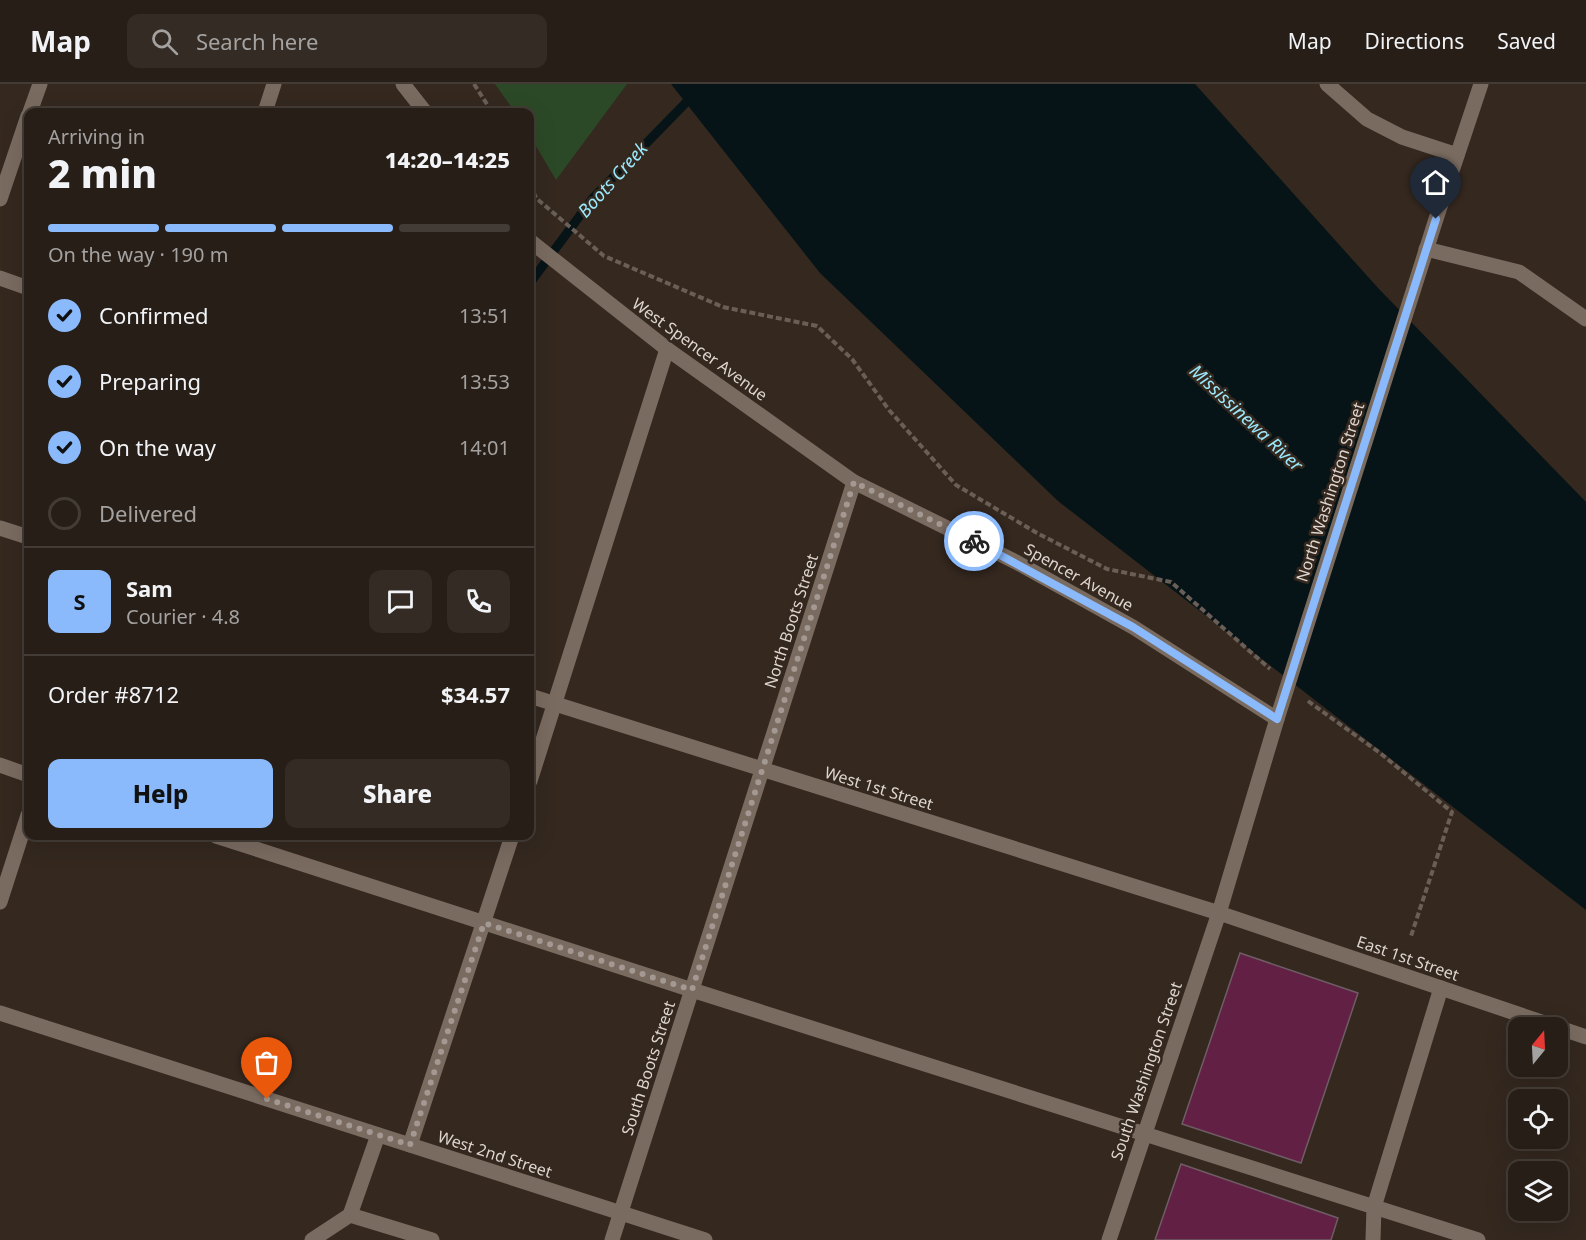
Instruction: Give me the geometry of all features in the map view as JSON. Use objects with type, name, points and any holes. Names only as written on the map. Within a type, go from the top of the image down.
[{"type":"street","points":[[31,108],[40,84]]},
{"type":"street","points":[[266,108],[274,84]]},
{"type":"street","points":[[403,84],[421,108]]},
{"type":"street","points":[[1327,84],[1367,119],[1402,137],[1457,155]]},
{"type":"street","name":"North Washington Street","points":[[1219,913],[1277,719],[1426,249],[1481,84]]},
{"type":"street","points":[[0,199],[24,129]]},
{"type":"street","name":"West Spencer Avenue","points":[[534,244],[667,349],[854,482]]},
{"type":"street","points":[[1426,249],[1519,272],[1586,319]]},
{"type":"street","points":[[0,278],[24,287]]},
{"type":"street","points":[[534,768],[667,349]]},
{"type":"street","name":"Spencer Avenue","points":[[854,482],[1016,562],[1133,627],[1277,719]]},
{"type":"street","name":"North Boots Street","points":[[763,770],[854,482]]},
{"type":"street","points":[[0,528],[24,536]]},
{"type":"street","name":"West 1st Street","points":[[534,697],[1219,913]]},
{"type":"street","points":[[0,765],[24,774]]},
{"type":"street","name":"South Boots Street","points":[[612,1240],[763,770]]},
{"type":"street","points":[[0,902],[24,827]]},
{"type":"street","points":[[228,840],[1478,1240]]},
{"type":"street","points":[[410,1145],[511,840]]},
{"type":"street","name":"East 1st Street","points":[[1219,913],[1586,1037]]},
{"type":"street","name":"South Washington Street","points":[[1108,1240],[1219,913]]},
{"type":"street","points":[[1373,1240],[1374,1207],[1441,988]]},
{"type":"street","name":"West 2nd Street","points":[[0,1014],[705,1240]]},
{"type":"street","points":[[312,1240],[350,1215],[378,1135]]},
{"type":"street","points":[[350,1215],[432,1240]]},
{"type":"path","points":[[474,84],[489,108]]},
{"type":"path","points":[[534,193],[536,198],[604,256],[723,307],[817,326],[852,359],[889,410],[956,485],[1037,533],[1107,570],[1172,582],[1274,672]]},
{"type":"path","points":[[1307,700],[1380,753],[1452,812],[1411,936]]},
{"type":"green space","points":[[495,84],[627,84],[556,180],[534,143],[534,108],[512,108]]},
{"type":"water","name":"Mississinewa River","points":[[671,84],[1195,84],[1378,288],[1586,502],[1586,910],[1058,501],[820,273]]},
{"type":"building","points":[[1240,953],[1358,993],[1301,1163],[1182,1124]]},
{"type":"building","points":[[1181,1164],[1338,1218],[1331,1240],[1155,1240]]},
{"type":"waterway","name":"Boots Creek","points":[[534,278],[593,198],[704,84]]},
{"type":"way so far","points":[[267,1099],[410,1145],[484,923],[692,990],[854,482],[974,541]]},
{"type":"route","points":[[974,541],[1133,627],[1277,719],[1436,219]]}]
